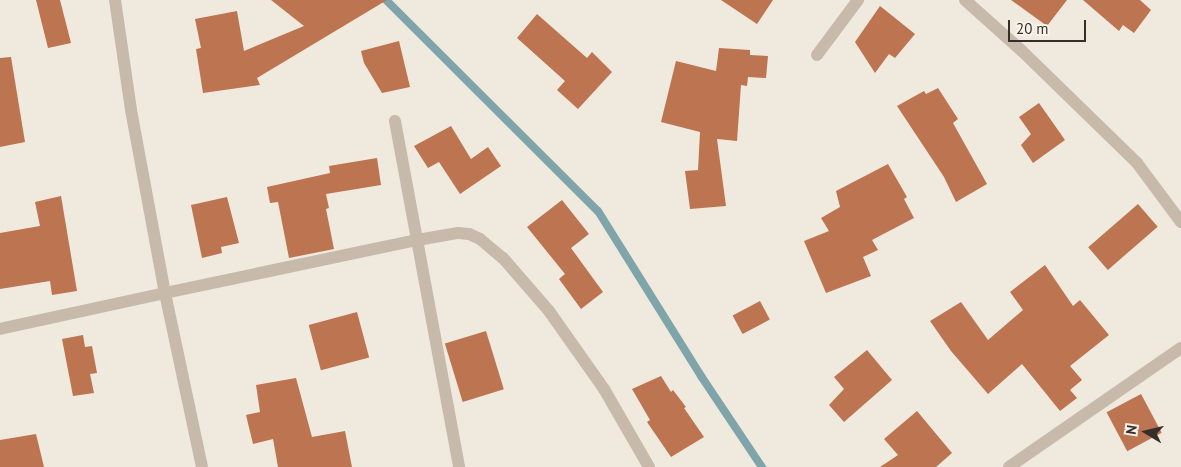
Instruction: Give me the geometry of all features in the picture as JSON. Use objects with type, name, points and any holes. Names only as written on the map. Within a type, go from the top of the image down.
[{"type":"street","points":[[114,0],[131,110],[165,293],[202,467]]},
{"type":"street","points":[[817,55],[858,0]]},
{"type":"street","points":[[965,0],[1022,51],[1137,163],[1181,222]]},
{"type":"street","points":[[395,121],[459,467]]},
{"type":"street","points":[[0,329],[417,240],[458,233],[469,234],[480,239],[503,258],[549,311],[604,389],[649,467]]},
{"type":"street","points":[[1009,467],[1181,348]]},
{"type":"building","points":[[36,0],[60,0],[71,43],[48,48]]},
{"type":"building","points":[[271,0],[387,0],[257,78],[260,85],[203,93],[196,49],[201,48],[195,19],[237,11],[244,51],[304,26]]},
{"type":"building","points":[[721,0],[773,0],[757,24]]},
{"type":"building","points":[[1011,0],[1067,0],[1047,26]]},
{"type":"building","points":[[1083,0],[1140,0],[1151,10],[1134,33],[1123,25],[1119,31]]},
{"type":"building","points":[[880,6],[915,34],[895,58],[889,54],[875,73],[855,42]]},
{"type":"building","points":[[537,14],[587,58],[592,52],[612,72],[578,109],[557,90],[565,81],[517,38]]},
{"type":"building","points":[[399,41],[410,87],[382,93],[364,63],[361,51]]},
{"type":"building","points":[[719,48],[750,50],[750,55],[768,56],[766,78],[748,77],[747,86],[741,85],[737,141],[717,139],[726,206],[690,209],[685,171],[698,170],[700,132],[661,122],[676,61],[716,71]]},
{"type":"building","points":[[11,57],[25,142],[0,147],[0,58]]},
{"type":"building","points":[[938,88],[958,119],[953,123],[987,184],[956,202],[944,177],[897,106],[924,91],[926,94]]},
{"type":"building","points":[[1039,103],[1065,140],[1033,163],[1021,145],[1031,134],[1019,117]]},
{"type":"building","points":[[451,126],[471,159],[488,147],[501,166],[460,194],[439,162],[428,168],[414,146]]},
{"type":"building","points":[[377,158],[381,185],[326,194],[329,208],[326,209],[334,249],[289,258],[278,202],[270,203],[267,187],[330,173],[329,166]]},
{"type":"building","points":[[888,164],[907,197],[904,199],[914,218],[872,240],[878,250],[863,257],[871,276],[826,293],[804,241],[829,231],[821,218],[840,207],[836,191]]},
{"type":"building","points":[[61,196],[77,291],[52,295],[50,281],[0,289],[0,233],[40,226],[35,202]]},
{"type":"building","points":[[227,197],[239,243],[221,247],[222,253],[202,258],[191,205]]},
{"type":"building","points":[[562,200],[589,234],[571,248],[603,292],[581,309],[559,279],[565,274],[527,227]]},
{"type":"building","points":[[1138,204],[1158,227],[1108,270],[1088,247]]},
{"type":"building","points":[[1045,265],[1073,306],[1080,300],[1109,335],[1070,366],[1082,380],[1070,390],[1077,398],[1060,411],[1022,364],[988,394],[951,351],[930,321],[961,302],[988,340],[1023,310],[1010,292]]},
{"type":"building","points":[[760,301],[770,320],[742,334],[733,316]]},
{"type":"building","points":[[357,312],[369,357],[321,370],[309,325]]},
{"type":"building","points":[[486,331],[504,389],[463,402],[445,344]]},
{"type":"building","points":[[83,335],[85,347],[92,346],[97,373],[90,374],[94,393],[73,396],[62,339]]},
{"type":"building","points":[[867,350],[892,380],[844,422],[829,405],[844,389],[834,377]]},
{"type":"building","points":[[661,376],[671,392],[673,390],[686,407],[684,408],[704,437],[671,457],[647,422],[650,420],[632,389]]},
{"type":"building","points":[[296,378],[312,437],[345,431],[352,467],[278,467],[273,439],[253,444],[246,415],[260,412],[256,385]]},
{"type":"building","points":[[1141,394],[1162,433],[1127,451],[1107,412]]},
{"type":"building","points":[[917,411],[952,453],[936,467],[880,467],[898,455],[884,439]]},
{"type":"building","points":[[36,434],[44,467],[0,467],[0,440]]},
{"type":"waterway","points":[[386,0],[598,211],[701,376],[762,467]]}]
